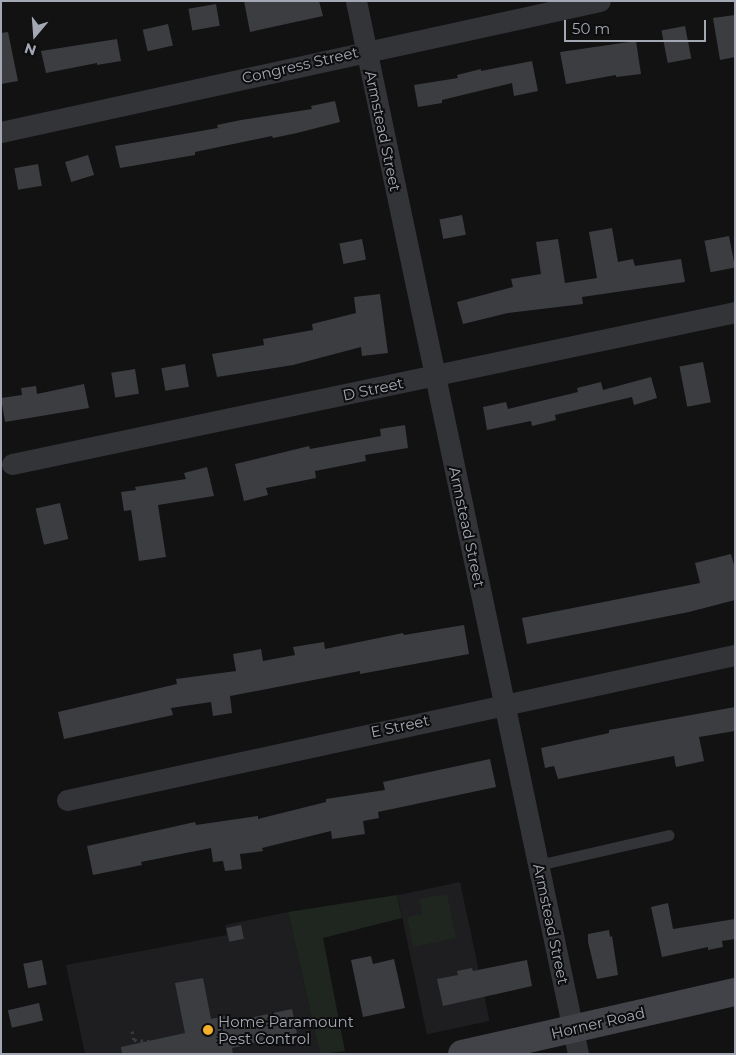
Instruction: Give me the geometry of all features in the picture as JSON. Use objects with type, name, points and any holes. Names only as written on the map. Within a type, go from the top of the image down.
[{"type":"main road","name":"Horner Road","points":[[462,1054],[576,1042],[735,992]]},
{"type":"street","name":"Armstead Street","points":[[356,1],[576,1042]]},
{"type":"street","name":"Congress Street","points":[[1,132],[366,50],[600,1]]},
{"type":"street","name":"D Street","points":[[12,464],[735,312]]},
{"type":"street","name":"E Street","points":[[67,800],[735,655]]},
{"type":"lane","points":[[538,865],[670,835]]},
{"type":"path","points":[[132,1031],[134,1040],[149,1041]]},
{"type":"shaded area","points":[[460,882],[490,1021],[427,1034],[397,895]]},
{"type":"shaded area","points":[[447,894],[456,938],[413,947],[407,917],[422,914],[419,899]]},
{"type":"shaded area","points":[[397,895],[402,918],[323,938],[345,1051],[320,1054],[288,912]]},
{"type":"shaded area","points":[[288,912],[320,1054],[85,1054],[66,965],[227,935],[225,925]]},
{"type":"building","points":[[244,1],[319,1],[323,16],[250,32]]},
{"type":"building","points":[[216,4],[220,26],[192,31],[188,9]]},
{"type":"building","points":[[735,15],[735,57],[720,60],[713,18]]},
{"type":"building","points":[[168,24],[173,45],[148,51],[143,30]]},
{"type":"building","points":[[685,26],[691,58],[668,63],[661,31]]},
{"type":"building","points":[[8,32],[18,81],[1,84],[1,33]]},
{"type":"building","points":[[117,39],[121,61],[97,65],[97,63],[46,73],[41,51]]},
{"type":"building","points":[[636,41],[641,74],[616,77],[616,75],[566,84],[560,52]]},
{"type":"building","points":[[532,61],[538,91],[514,96],[512,83],[442,100],[442,103],[418,107],[414,85],[458,78],[457,75],[481,69],[481,71]]},
{"type":"building","points":[[335,101],[340,122],[273,138],[272,136],[195,152],[195,155],[120,168],[115,146],[218,128],[217,125],[241,120],[312,109],[311,106]]},
{"type":"building","points":[[88,155],[94,175],[71,182],[65,162]]},
{"type":"building","points":[[38,164],[42,186],[18,190],[14,168]]},
{"type":"building","points":[[462,215],[466,235],[443,239],[439,219]]},
{"type":"building","points":[[612,228],[618,262],[633,259],[635,266],[681,259],[685,282],[582,297],[583,304],[508,313],[463,324],[457,302],[513,287],[511,279],[541,274],[536,242],[558,239],[565,283],[597,278],[589,232]]},
{"type":"building","points":[[729,236],[735,267],[711,272],[704,241]]},
{"type":"building","points":[[362,239],[366,260],[343,264],[339,243]]},
{"type":"building","points":[[380,294],[388,353],[362,356],[361,347],[293,365],[217,377],[212,354],[264,345],[263,339],[313,330],[312,324],[356,313],[354,297]]},
{"type":"building","points":[[703,362],[711,402],[687,407],[679,367]]},
{"type":"building","points":[[185,364],[189,387],[165,391],[161,368]]},
{"type":"building","points":[[135,369],[139,394],[115,397],[111,373]]},
{"type":"building","points":[[651,377],[657,398],[634,405],[632,397],[555,415],[556,420],[532,426],[531,421],[487,430],[483,407],[506,402],[508,409],[578,392],[577,388],[601,382],[603,390]]},
{"type":"building","points":[[84,384],[89,408],[5,422],[1,398],[22,395],[21,388],[36,386],[37,394]]},
{"type":"building","points":[[405,425],[408,448],[365,455],[366,461],[315,471],[316,478],[266,488],[268,495],[244,501],[235,464],[309,446],[310,449],[381,436],[380,429]]},
{"type":"building","points":[[207,467],[214,496],[158,505],[166,557],[139,561],[131,510],[124,511],[121,492],[136,490],[135,487],[186,479],[184,473]]},
{"type":"building","points":[[60,503],[68,539],[44,545],[36,509]]},
{"type":"building","points":[[731,554],[735,569],[735,600],[689,612],[527,644],[522,618],[700,583],[695,563]]},
{"type":"building","points":[[464,625],[469,654],[360,674],[360,671],[230,696],[232,713],[213,716],[211,702],[171,708],[173,715],[64,739],[58,712],[177,684],[176,679],[236,671],[233,654],[261,649],[263,661],[295,655],[293,647],[324,642],[325,649],[403,633],[404,635]]},
{"type":"building","points":[[735,707],[735,731],[699,737],[704,761],[676,767],[674,756],[558,779],[554,766],[545,768],[541,748],[609,733],[609,730]]},
{"type":"building","points":[[490,759],[496,787],[378,812],[379,818],[363,821],[365,834],[332,839],[331,831],[262,848],[263,851],[240,854],[242,869],[225,871],[223,861],[213,862],[211,848],[141,862],[142,865],[93,875],[87,846],[195,822],[196,825],[258,816],[258,819],[326,802],[326,799],[385,790],[383,782]]},
{"type":"building","points":[[668,903],[673,929],[735,919],[735,939],[722,941],[723,947],[708,950],[708,947],[662,957],[651,907]]},
{"type":"building","points":[[241,925],[244,939],[229,942],[226,928]]},
{"type":"building","points":[[609,930],[610,937],[612,936],[618,975],[597,979],[588,942],[588,934]]},
{"type":"building","points":[[371,956],[373,964],[394,959],[405,1008],[363,1017],[351,960]]},
{"type":"building","points":[[42,960],[47,985],[28,988],[23,964]]},
{"type":"building","points":[[527,960],[532,986],[443,1006],[437,979],[458,975],[457,971],[472,968],[473,971]]},
{"type":"building","points":[[203,978],[211,1019],[225,1016],[226,1023],[292,1009],[297,1033],[232,1048],[233,1054],[122,1054],[121,1047],[185,1033],[175,983]]},
{"type":"building","points":[[39,1003],[43,1021],[12,1028],[8,1010]]},
{"type":"place","name":"Home Paramount Pest Control","points":[[208,1030]]}]
